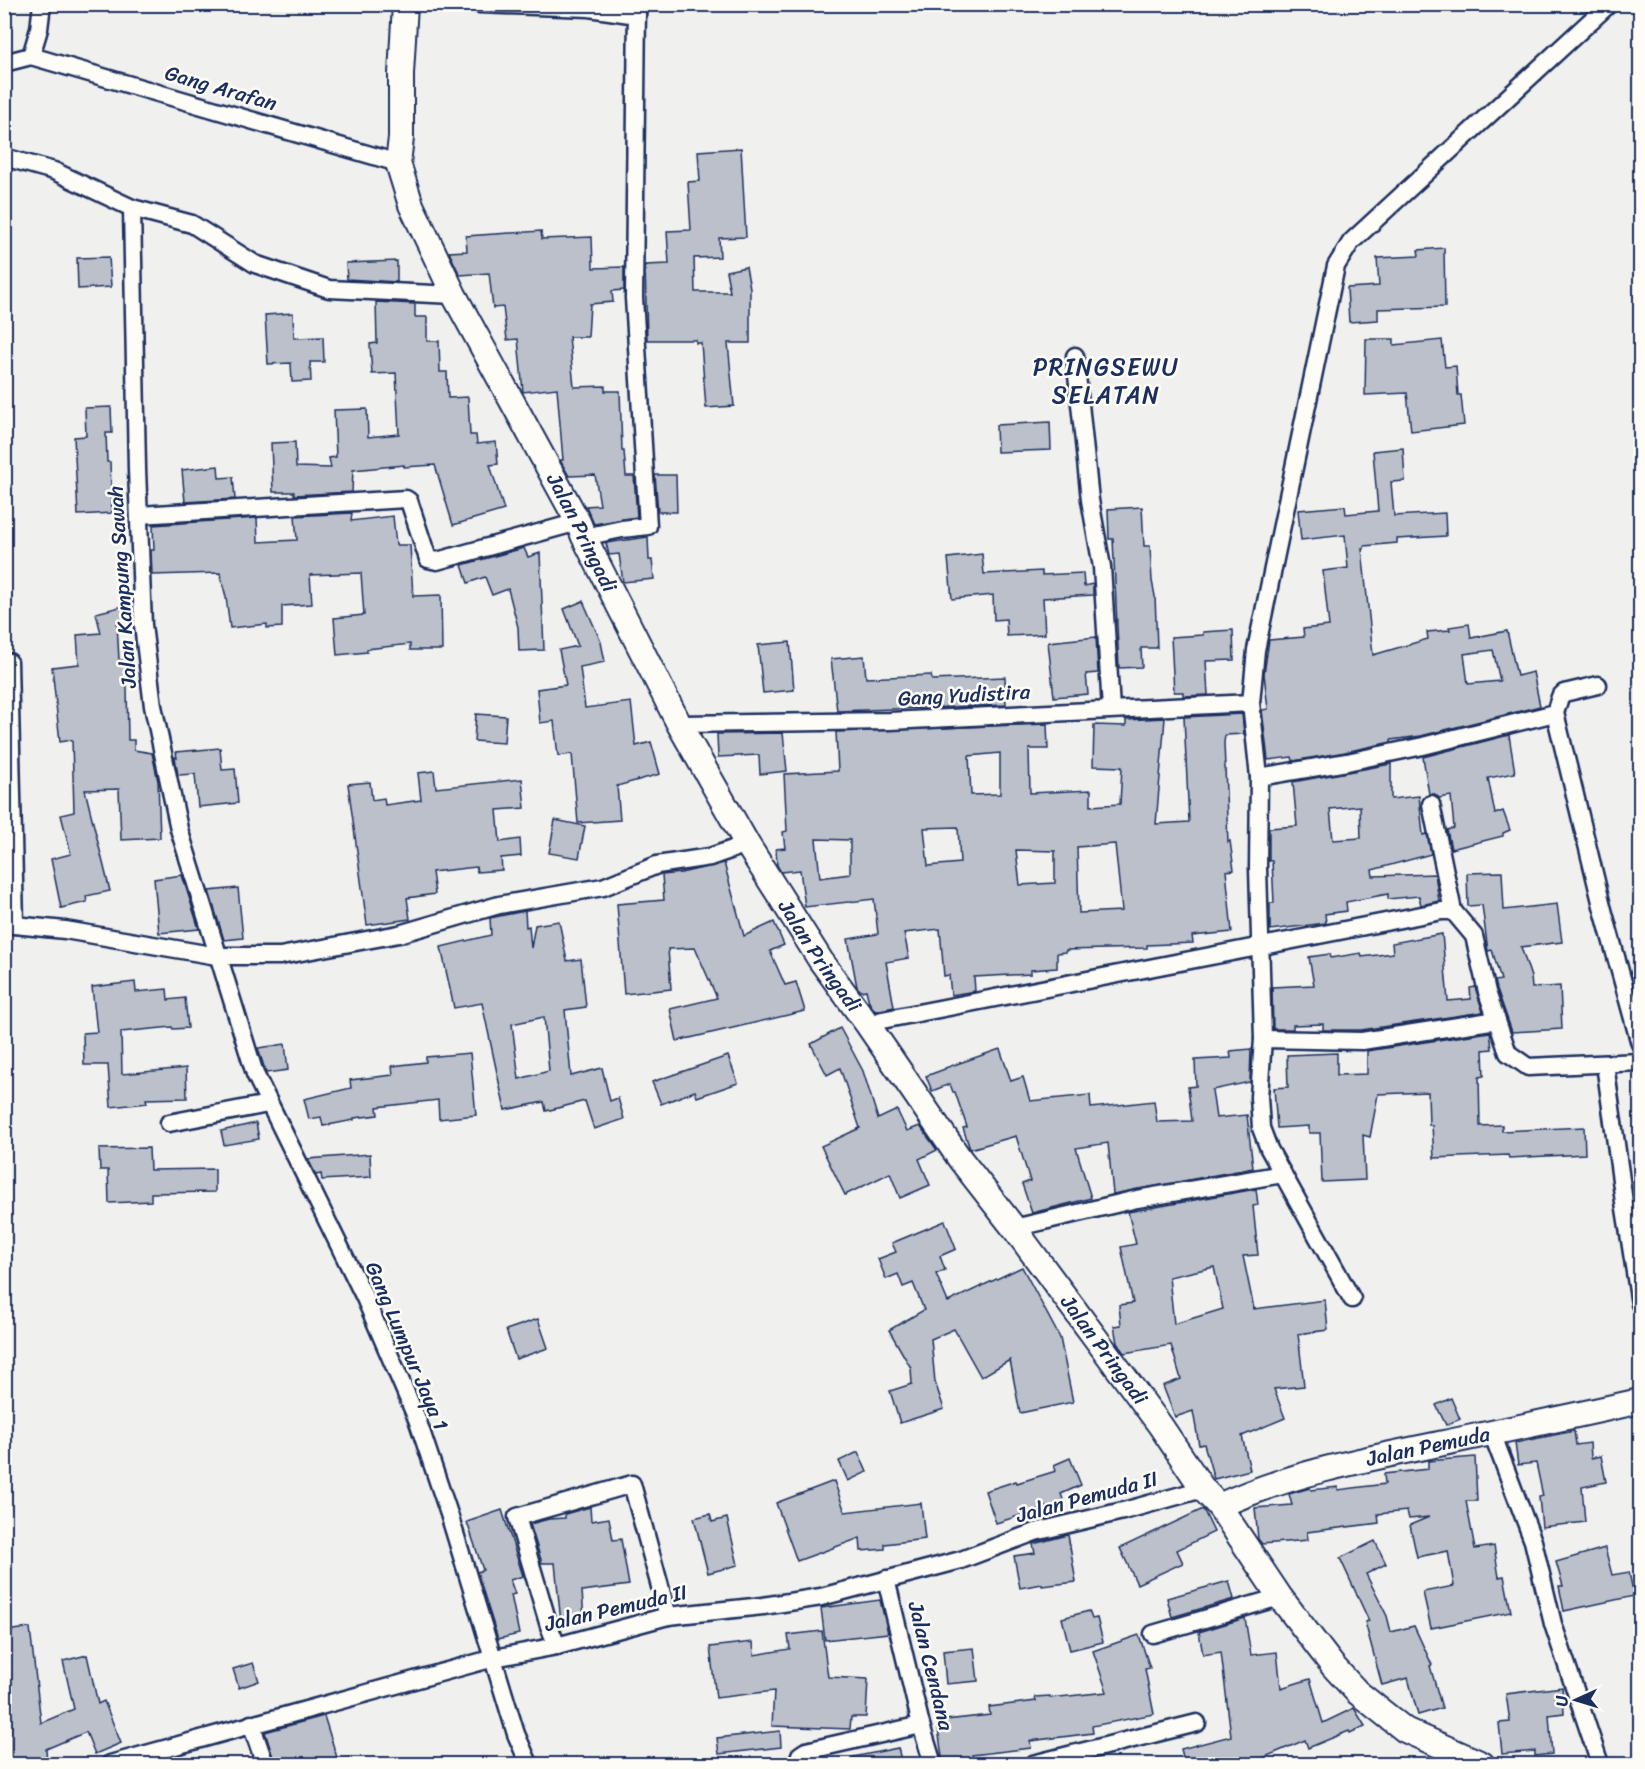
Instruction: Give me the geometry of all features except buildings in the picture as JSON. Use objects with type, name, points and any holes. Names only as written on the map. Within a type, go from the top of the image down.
[{"type":"street","points":[[4,63],[32,56],[42,4]]},
{"type":"street","name":"Jalan Pringadi","points":[[405,4],[401,74],[401,138],[398,163],[411,205],[454,295],[581,530],[679,724],[747,844],[821,961],[960,1159],[1160,1425],[1203,1489],[1220,1506],[1280,1597],[1333,1666],[1357,1692],[1406,1730],[1482,1764]]},
{"type":"street","points":[[139,516],[406,499],[409,501],[428,559],[436,561],[581,530],[648,526],[634,297],[637,10],[479,4]]},
{"type":"street","points":[[1352,1299],[1269,1149],[1262,1128],[1259,1097],[1263,1039],[1258,868],[1259,777],[1251,703],[1256,650],[1336,266],[1351,242],[1609,4]]},
{"type":"street","name":"Gang Arafan","points":[[32,56],[398,163]]},
{"type":"street","points":[[4,157],[54,171],[132,208],[192,224],[255,264],[329,289],[454,295]]},
{"type":"street","name":"Jalan Kampung Sawah","points":[[132,208],[143,625],[153,706],[177,819],[217,956]]},
{"type":"street","points":[[1075,356],[1090,500],[1102,567],[1111,709]]},
{"type":"street","points":[[9,662],[10,925],[65,930],[217,956],[280,956],[399,934],[499,905],[603,887],[657,865],[710,857],[747,844]]},
{"type":"street","points":[[1598,685],[1564,693],[1560,697],[1555,713],[1602,906],[1641,1044]]},
{"type":"street","name":"Gang Yudistira","points":[[679,724],[890,721],[1251,703]]},
{"type":"street","points":[[1259,777],[1424,746],[1555,713]]},
{"type":"street","points":[[1431,804],[1453,911],[1474,936],[1487,992],[1508,1053],[1528,1067],[1641,1062]]},
{"type":"street","points":[[867,1024],[1092,977],[1260,948],[1442,911],[1453,911]]},
{"type":"street","name":"Gang Lumpur Jaya 1","points":[[217,956],[255,1074],[365,1298],[417,1419],[449,1514],[516,1734],[529,1764]]},
{"type":"street","points":[[1263,1039],[1362,1041],[1497,1020]]},
{"type":"street","points":[[1605,1064],[1623,1202],[1641,1304]]},
{"type":"street","points":[[169,1123],[268,1104]]},
{"type":"street","points":[[1014,1228],[1137,1199],[1283,1174]]},
{"type":"street","name":"Jalan Pemuda","points":[[1220,1506],[1284,1481],[1395,1453],[1641,1401]]},
{"type":"street","points":[[1492,1433],[1533,1541],[1553,1624],[1600,1764]]},
{"type":"street","points":[[557,1646],[517,1517],[632,1484],[668,1616]]},
{"type":"street","name":"Jalan Pemuda II","points":[[110,1764],[494,1658],[557,1646],[668,1616],[821,1597],[961,1560],[1035,1532],[1203,1489]]},
{"type":"street","name":"Jalan Cendana","points":[[886,1579],[921,1725],[933,1764]]},
{"type":"street","points":[[1153,1634],[1280,1597]]},
{"type":"street","points":[[1034,1764],[1076,1759],[1197,1723]]},
{"type":"street","points":[[251,1724],[265,1764]]},
{"type":"street","points":[[797,1764],[800,1755],[806,1751],[921,1725]]},
{"type":"district","name":"PRINGSEWU SELATAN","points":[[1106,381]]}]
